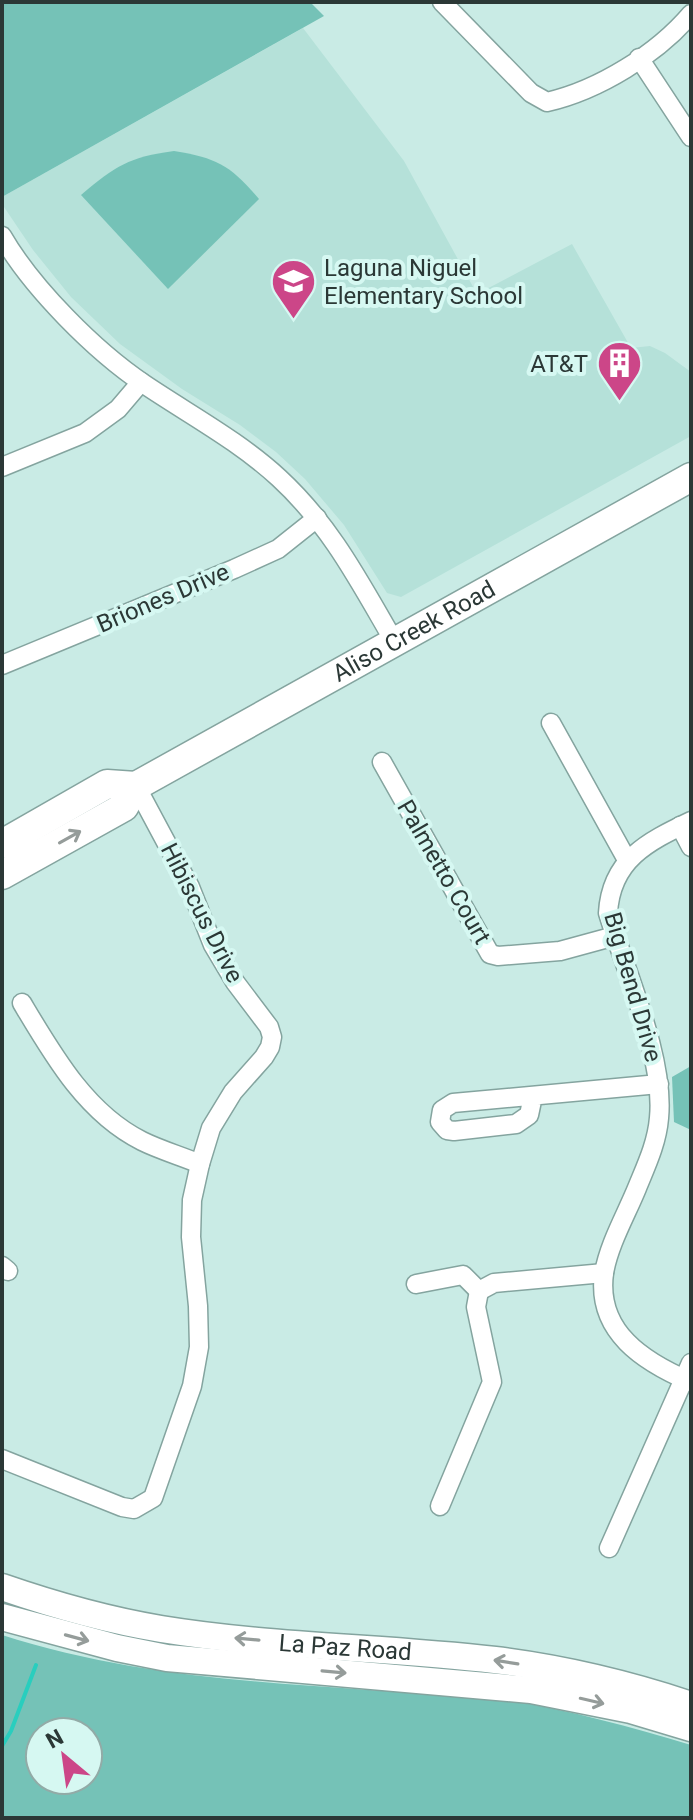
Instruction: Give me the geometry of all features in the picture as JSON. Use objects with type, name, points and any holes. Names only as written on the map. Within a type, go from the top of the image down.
[{"type":"main road","name":"Aliso Creek Road","points":[[2,875],[124,807],[136,786],[691,477]]},
{"type":"main road","name":"Aliso Creek Road","points":[[2,844],[107,784],[136,786]]},
{"type":"main road","name":"La Paz Road","points":[[2,1587],[104,1618],[161,1629],[497,1661],[610,1682],[691,1705]]},
{"type":"main road","name":"La Paz Road","points":[[2,1617],[167,1658],[531,1690],[631,1710],[691,1728]]},
{"type":"street","points":[[442,2],[531,93],[547,102],[567,97],[639,58],[680,27],[691,14]]},
{"type":"street","points":[[639,58],[691,137]]},
{"type":"street","points":[[2,236],[56,305],[95,345],[141,382],[238,444],[279,478],[336,541],[394,641]]},
{"type":"street","points":[[2,467],[85,433],[118,409],[141,382]]},
{"type":"street","name":"Briones Drive","points":[[2,665],[278,549],[317,518]]},
{"type":"street","points":[[551,723],[627,860]]},
{"type":"street","name":"Palmetto Court","points":[[382,762],[490,954],[560,951],[615,936]]},
{"type":"street","name":"Hibiscus Drive","points":[[136,786],[190,887],[213,945],[235,982],[269,1027],[272,1037],[264,1057],[233,1092],[211,1128],[200,1164]]},
{"type":"street","points":[[685,823],[691,847]]},
{"type":"street","name":"Big Bend Drive","points":[[685,823],[627,860],[609,894],[608,913],[654,1057],[659,1084],[659,1120],[651,1154],[604,1273],[611,1318],[633,1351],[689,1375]]},
{"type":"street","points":[[2,1459],[122,1507],[134,1509],[144,1505],[153,1498],[159,1487],[192,1386],[199,1347],[191,1237],[192,1200],[200,1164],[141,1140],[105,1115],[64,1070],[22,1003]]},
{"type":"street","points":[[533,1096],[659,1084]]},
{"type":"street","points":[[479,1291],[494,1283],[604,1273]]},
{"type":"street","points":[[416,1284],[463,1275],[479,1291]]},
{"type":"street","points":[[440,1506],[492,1382],[476,1307],[479,1291]]},
{"type":"street","points":[[609,1548],[689,1375]]},
{"type":"shaded area","name":"Laguna Niguel Elementary School","points":[[303,28],[404,161],[477,294],[572,244],[631,348],[650,346],[691,372],[691,436],[401,597],[387,593],[344,525],[305,479],[276,452],[120,344],[71,297],[33,250],[2,204],[2,197]]},
{"type":"green space","points":[[2,2],[310,2],[324,16],[2,197]]},
{"type":"green space","points":[[174,151],[222,165],[240,178],[259,199],[168,289],[81,195],[123,164]]},
{"type":"green space","points":[[691,1066],[691,1130],[674,1122],[672,1077]]},
{"type":"green space","points":[[2,1635],[93,1659],[183,1674],[368,1690],[453,1693],[523,1703],[635,1729],[691,1745],[691,1818],[2,1818]]},
{"type":"waterway","points":[[2,1746],[11,1731],[36,1665]]},
{"type":"place","name":"Laguna Niguel Elementary School","points":[[293,321]]},
{"type":"place","name":"AT&T","points":[[619,403]]}]
